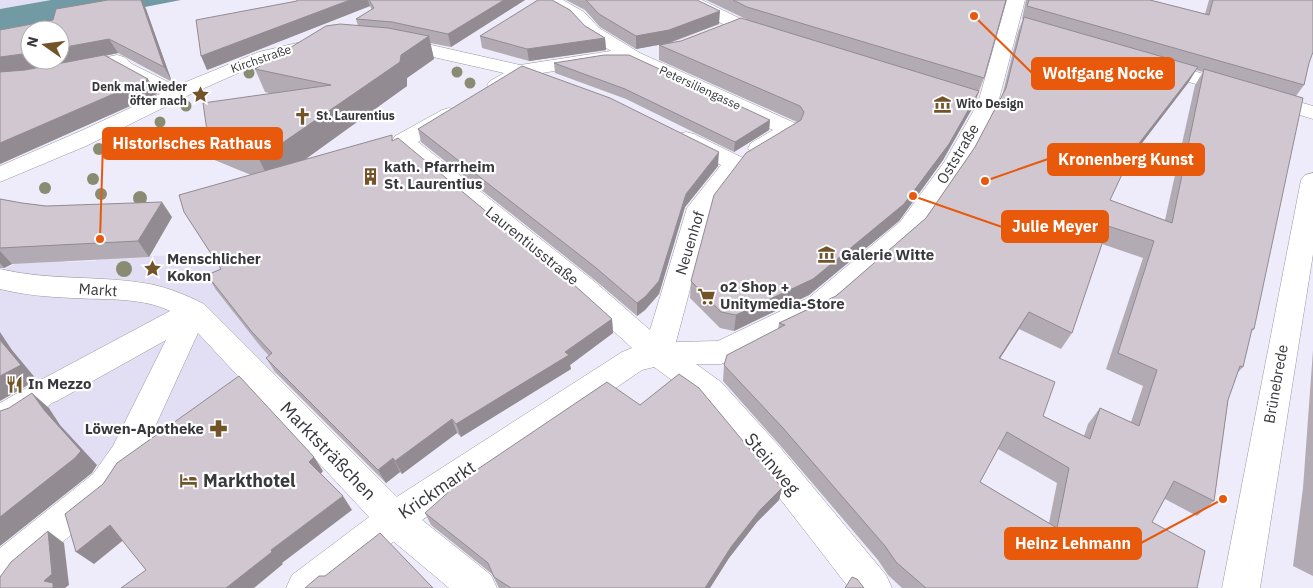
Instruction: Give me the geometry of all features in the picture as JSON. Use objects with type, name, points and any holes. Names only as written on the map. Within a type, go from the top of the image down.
[{"type":"street","points":[[689,0],[714,4],[739,25],[785,39]]},
{"type":"street","name":"Oststraße","points":[[721,352],[820,304],[909,228],[956,163],[1016,0]]},
{"type":"street","points":[[542,2],[578,16],[593,32],[634,57]]},
{"type":"street","points":[[1008,22],[1028,28]]},
{"type":"street","points":[[721,32],[739,25]]},
{"type":"street","name":"Kirchstraße","points":[[0,175],[104,129],[176,94],[256,60],[297,46],[339,40]]},
{"type":"street","points":[[376,41],[395,42],[522,70],[563,84]]},
{"type":"street","points":[[455,55],[472,45]]},
{"type":"street","points":[[522,70],[604,57],[634,57],[663,52]]},
{"type":"street","name":"Petersiliengasse","points":[[634,57],[789,129],[735,163]]},
{"type":"street","points":[[62,72],[117,61],[124,68],[176,94]]},
{"type":"street","points":[[1142,62],[1313,113]]},
{"type":"street","name":"Laurentiusstraße","points":[[522,70],[403,141],[585,289],[658,354]]},
{"type":"street","points":[[663,127],[735,163]]},
{"type":"street","name":"Neuenhof","points":[[658,354],[699,208],[735,163]]},
{"type":"street","name":"Brünebrede","points":[[1241,588],[1313,180]]},
{"type":"street","name":"Markt","points":[[0,279],[43,287],[141,293],[179,301],[194,311],[262,382]]},
{"type":"street","points":[[0,419],[194,311]]},
{"type":"street","points":[[0,578],[14,560],[104,484],[125,456],[194,311]]},
{"type":"street","name":"Krickmarkt","points":[[304,588],[394,519],[633,360],[658,354],[721,352]]},
{"type":"street","name":"Steinweg","points":[[658,354],[710,391],[766,455],[873,588]]},
{"type":"street","name":"Marktsträßchen","points":[[262,382],[394,519],[478,588]]},
{"type":"shaded area","points":[[0,0],[51,0],[0,9]]},
{"type":"shaded area","points":[[211,254],[230,283],[216,291],[283,370],[105,484],[96,464],[60,425],[45,403],[38,382],[0,332],[0,271],[21,261],[67,259],[65,262],[96,261],[98,258]]},
{"type":"water","points":[[51,0],[181,0],[70,21],[20,20],[20,31],[0,35],[0,9]]},
{"type":"building","points":[[108,0],[141,0],[164,67],[109,39],[70,46],[70,20],[53,20],[56,9]]},
{"type":"building","points":[[297,0],[350,0],[201,56],[196,20]]},
{"type":"building","points":[[369,0],[504,0],[448,34],[392,22],[356,19],[374,8]]},
{"type":"building","points":[[538,0],[552,0],[570,10],[585,26],[605,38],[527,49],[480,36]]},
{"type":"building","points":[[586,0],[697,0],[720,11],[669,30],[636,36],[599,14]]},
{"type":"building","points":[[733,0],[1006,0],[984,78],[747,7]]},
{"type":"building","points":[[1029,0],[1150,0],[1209,15],[1213,0],[1313,0],[1313,52],[1304,85],[1027,6]]},
{"type":"building","points":[[1024,17],[1198,67],[1133,151],[1110,200],[1172,223],[1204,69],[1303,98],[1254,329],[1252,329],[1243,367],[1240,366],[1228,400],[1214,501],[1174,481],[1152,522],[1205,551],[1197,588],[926,588],[896,562],[885,546],[783,428],[724,365],[727,355],[785,325],[779,323],[836,296],[926,218],[975,147],[1006,88]],"holes":[[[1108,226],[1154,241],[1118,353],[1157,370],[1139,426],[1100,408],[1090,439],[1043,416],[1055,382],[999,358],[1029,312],[1072,333]],[[1007,432],[1069,468],[1057,528],[980,482]]]},
{"type":"building","points":[[741,18],[979,91],[949,144],[904,204],[813,279],[736,315],[721,312],[691,281],[714,195],[746,153],[801,120],[804,112],[800,106],[659,45],[681,41]]},
{"type":"building","points":[[340,24],[388,28],[429,36],[401,55],[400,62],[259,159],[199,135],[207,131],[203,103],[331,85],[255,69],[326,26]]},
{"type":"building","points":[[20,26],[20,54],[0,57],[0,30]]},
{"type":"building","points":[[104,55],[148,79],[0,143],[0,72],[70,70],[70,61]]},
{"type":"building","points":[[604,55],[629,55],[770,120],[735,142],[625,89],[554,63]]},
{"type":"building","points":[[522,66],[610,98],[719,152],[686,194],[659,281],[637,303],[595,267],[418,129]]},
{"type":"building","points":[[392,135],[392,141],[398,138],[572,283],[612,319],[565,352],[569,355],[456,424],[452,419],[395,461],[393,458],[378,470],[266,358],[272,353],[252,332],[207,275],[221,269],[184,212],[179,195]]},
{"type":"building","points":[[0,199],[46,206],[162,202],[138,241],[0,248]]},
{"type":"building","points":[[0,340],[21,365],[0,376]]},
{"type":"building","points":[[679,374],[699,388],[782,488],[760,510],[731,547],[705,588],[511,588],[494,577],[488,563],[425,513],[463,479],[607,382],[640,405]]},
{"type":"building","points":[[239,376],[314,457],[309,462],[343,496],[271,550],[272,552],[226,588],[121,588],[146,570],[110,525],[76,552],[65,514],[103,484],[117,463]]},
{"type":"building","points":[[32,393],[44,410],[81,451],[75,458],[0,517],[0,411],[9,408]]},
{"type":"building","points":[[48,531],[52,574],[44,581],[53,583],[53,588],[0,588],[0,577],[11,562]]},
{"type":"building","points":[[380,533],[433,588],[305,588],[319,576],[325,576]]},
{"type":"building","points":[[852,577],[857,579],[864,588],[845,588]]},
{"type":"place","name":"Wolfgang Nocke","points":[[974,16]]},
{"type":"place","name":"Denk mal wieder öfter nach","points":[[201,94]]},
{"type":"place","name":"Wito Design","points":[[942,104]]},
{"type":"place","name":"St. Laurentius","points":[[302,116]]},
{"type":"place","name":"kath. Pfarrheim St. Laurentius","points":[[370,176]]},
{"type":"place","name":"Kronenberg Kunst","points":[[985,181]]},
{"type":"place","name":"Julie Meyer","points":[[913,196]]},
{"type":"place","name":"Historisches Rathaus","points":[[100,239]]},
{"type":"place","name":"Galerie Witte","points":[[827,255]]},
{"type":"place","name":"Menschlicher Kokon","points":[[153,268]]},
{"type":"place","name":"o2 Shop + Unitymedia-Store","points":[[706,296]]},
{"type":"place","name":"In Mezzo","points":[[14,384]]},
{"type":"place","name":"Löwen-Apotheke","points":[[218,429]]},
{"type":"place","name":"Markthotel","points":[[189,481]]},
{"type":"place","name":"Heinz Lehmann","points":[[1223,499]]}]
